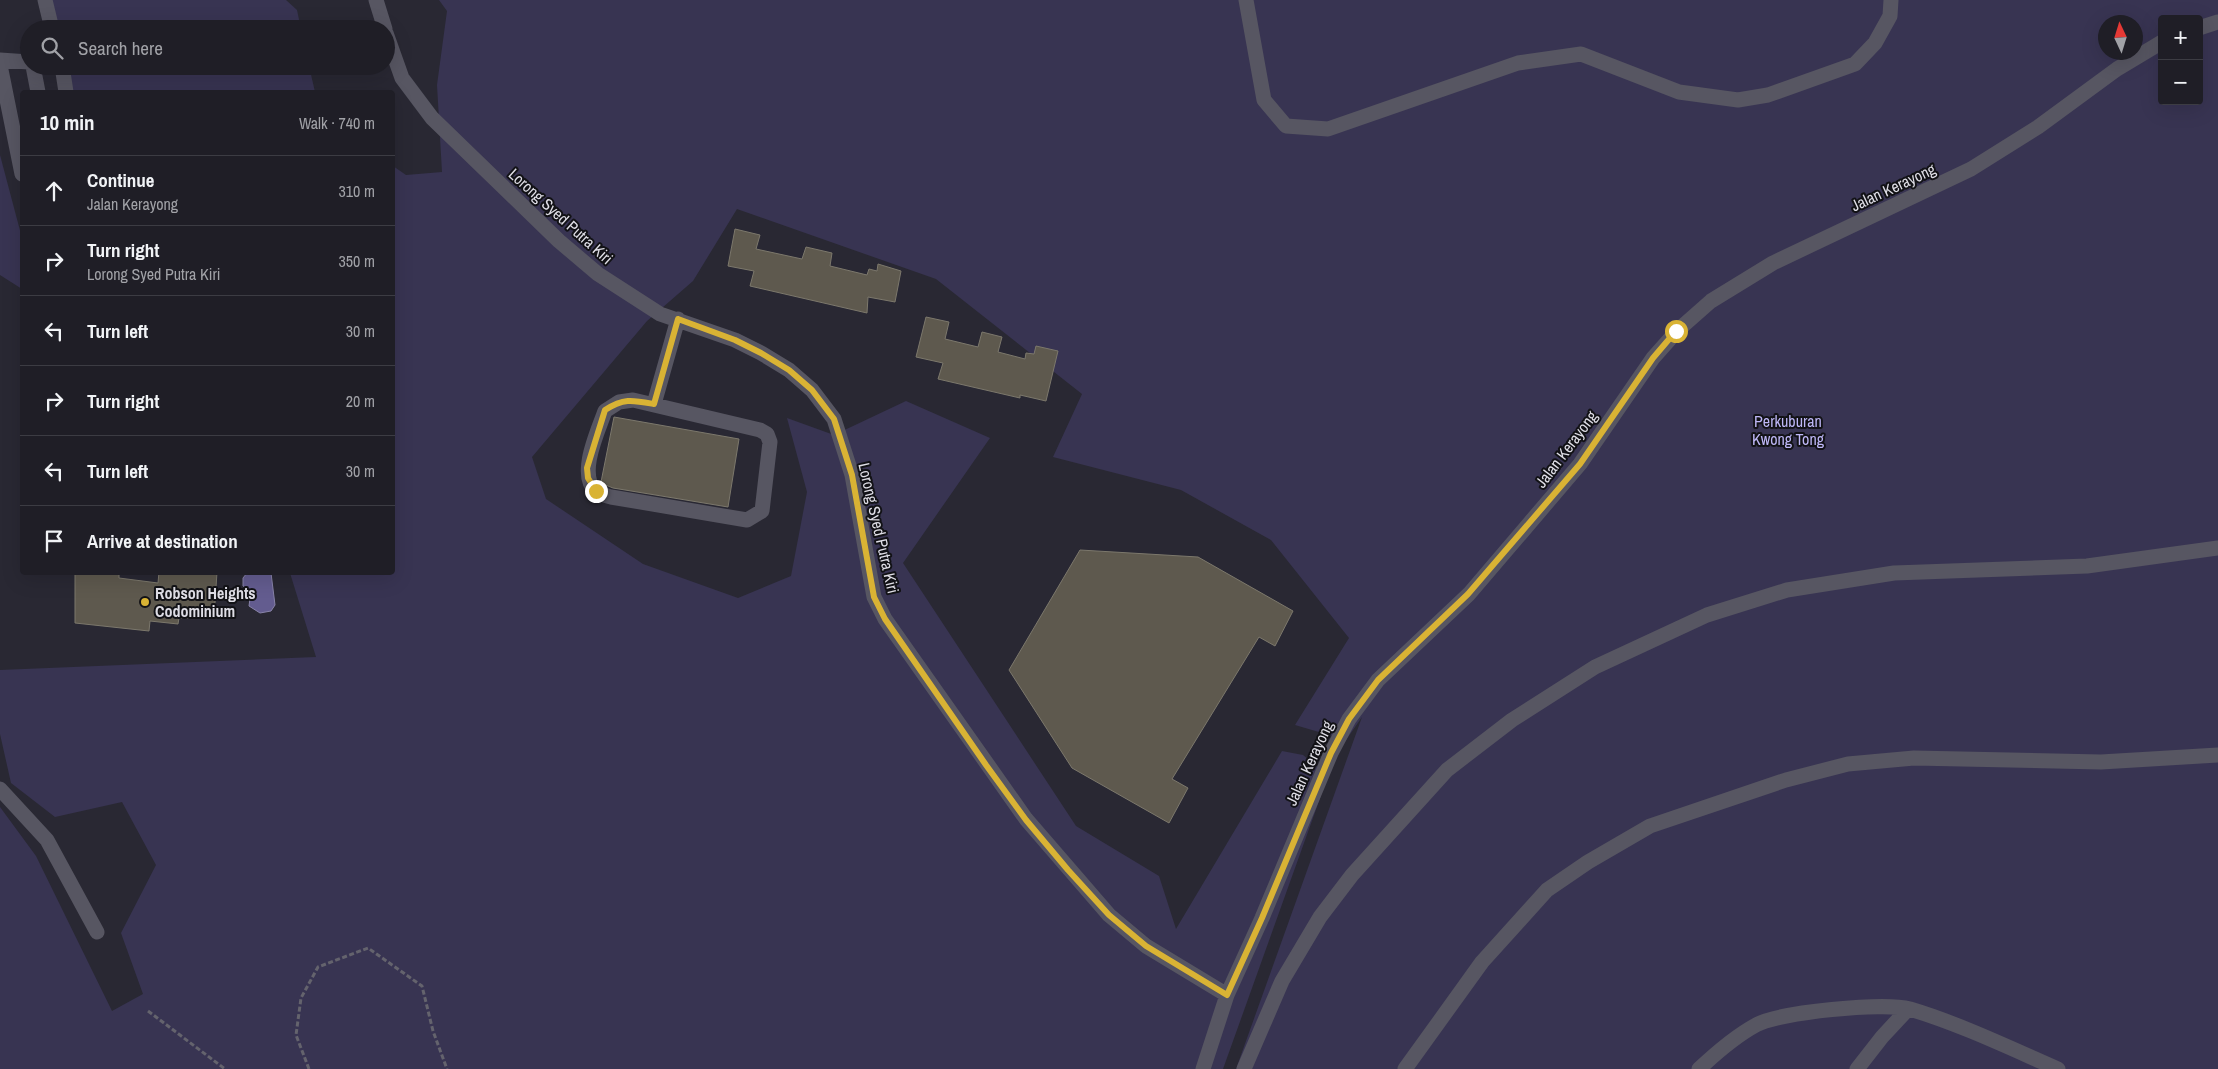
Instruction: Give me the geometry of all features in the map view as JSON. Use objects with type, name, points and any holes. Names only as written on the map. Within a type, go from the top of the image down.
[{"type":"street","points":[[45,0],[50,20]]},
{"type":"street","points":[[376,0],[382,20]]},
{"type":"street","points":[[1246,0],[1264,100],[1286,126],[1328,129],[1518,63],[1582,54],[1679,92],[1738,100],[1768,95],[1856,64],[1875,43],[1890,16],[1891,0]]},
{"type":"street","points":[[2203,27],[2218,22]]},
{"type":"street","name":"Jalan Kerayong","points":[[1202,1069],[1227,995],[1262,918],[1331,753],[1349,719],[1378,680],[1468,594],[1580,464],[1653,358],[1676,331],[1711,301],[1773,263],[1971,169],[2038,126],[2117,69],[2158,44]]},
{"type":"street","name":"Lorong Syed Putra Kiri","points":[[395,58],[402,78],[432,118],[559,242],[598,274],[660,314],[735,340],[761,353],[789,370],[812,390],[834,419],[852,475],[874,597],[885,619],[1026,820],[1103,909],[1146,946],[1227,995]]},
{"type":"street","points":[[0,60],[20,61]]},
{"type":"street","points":[[0,65],[20,164]]},
{"type":"street","points":[[34,75],[38,90]]},
{"type":"street","points":[[63,75],[66,90]]},
{"type":"street","points":[[654,404],[678,319]]},
{"type":"street","points":[[633,400],[654,404],[760,430],[767,434],[770,442],[762,511],[747,520],[611,497],[596,491],[588,478],[587,468],[605,410],[619,402],[633,400]]},
{"type":"street","points":[[1244,1069],[1282,981],[1320,917],[1352,875],[1447,770],[1512,720],[1595,667],[1707,615],[1787,590],[1894,573],[2087,566],[2218,548]]},
{"type":"street","points":[[1405,1069],[1482,962],[1547,890],[1588,862],[1650,826],[1786,780],[1848,764],[1914,758],[2101,762],[2218,755]]},
{"type":"street","points":[[0,789],[47,840],[96,932]]},
{"type":"street","points":[[1699,1069],[1722,1047],[1758,1024],[1802,1014],[1862,1006],[1908,1008],[2058,1069]]},
{"type":"street","points":[[1857,1069],[1908,1008]]},
{"type":"path","points":[[309,1069],[296,1035],[301,998],[318,968],[368,948],[422,986],[433,1031],[448,1069]]},
{"type":"path","points":[[148,1012],[225,1069]]},
{"type":"green space","points":[[50,0],[286,0],[297,10],[299,20],[54,20]]},
{"type":"green space","name":"Perkuburan Kwong Tong","points":[[439,0],[2218,0],[2218,1069],[1236,1069],[1362,717],[1346,740],[1295,725],[1349,638],[1271,540],[1181,490],[1053,457],[1082,394],[936,279],[737,209],[693,281],[647,321],[532,457],[546,499],[643,564],[738,598],[791,576],[807,492],[787,418],[834,435],[906,401],[990,438],[903,563],[1076,826],[1159,876],[1176,929],[1282,751],[1303,755],[1328,776],[1223,1069],[0,1069],[0,807],[36,856],[112,1011],[143,994],[121,933],[156,865],[122,802],[55,817],[11,783],[0,734],[0,670],[316,657],[291,575],[395,575],[395,167],[406,175],[442,172],[437,85],[447,11]]},
{"type":"green space","points":[[67,75],[311,75],[315,90],[71,90]]},
{"type":"green space","points":[[0,155],[20,230],[20,288],[0,275]]},
{"type":"shaded area","points":[[245,575],[271,575],[275,605],[271,611],[260,613],[249,606],[251,591],[243,586],[243,578]]},
{"type":"building","points":[[735,229],[760,235],[756,249],[802,259],[806,247],[832,253],[830,266],[867,275],[869,269],[877,271],[878,264],[901,271],[895,302],[868,297],[867,313],[750,286],[754,271],[728,266]]},
{"type":"building","points":[[926,317],[949,322],[945,339],[978,347],[982,332],[1002,337],[998,352],[1025,359],[1026,353],[1034,354],[1036,346],[1058,351],[1046,401],[1020,395],[1020,398],[938,379],[943,363],[916,357]]},
{"type":"building","points":[[614,417],[739,439],[728,507],[613,488],[603,484],[601,482]]},
{"type":"building","points":[[1080,550],[1198,557],[1293,611],[1275,646],[1259,637],[1172,779],[1188,788],[1169,823],[1072,768],[1009,670]]},
{"type":"building","name":"Robson Heights Codominium","points":[[75,575],[119,575],[119,578],[158,583],[159,575],[217,575],[214,618],[179,618],[178,624],[150,621],[149,631],[75,623]]},
{"type":"place","name":"Robson Heights Codominium","points":[[145,602]]},
{"type":"route","points":[[596,491],[588,478],[587,468],[605,410],[619,402],[633,400],[654,404],[678,319],[735,340],[789,370],[812,390],[834,419],[852,475],[874,597],[885,619],[986,765],[1026,820],[1109,915],[1146,946],[1227,995],[1262,918],[1331,753],[1349,719],[1378,680],[1468,594],[1580,464],[1653,358],[1676,331]]}]
